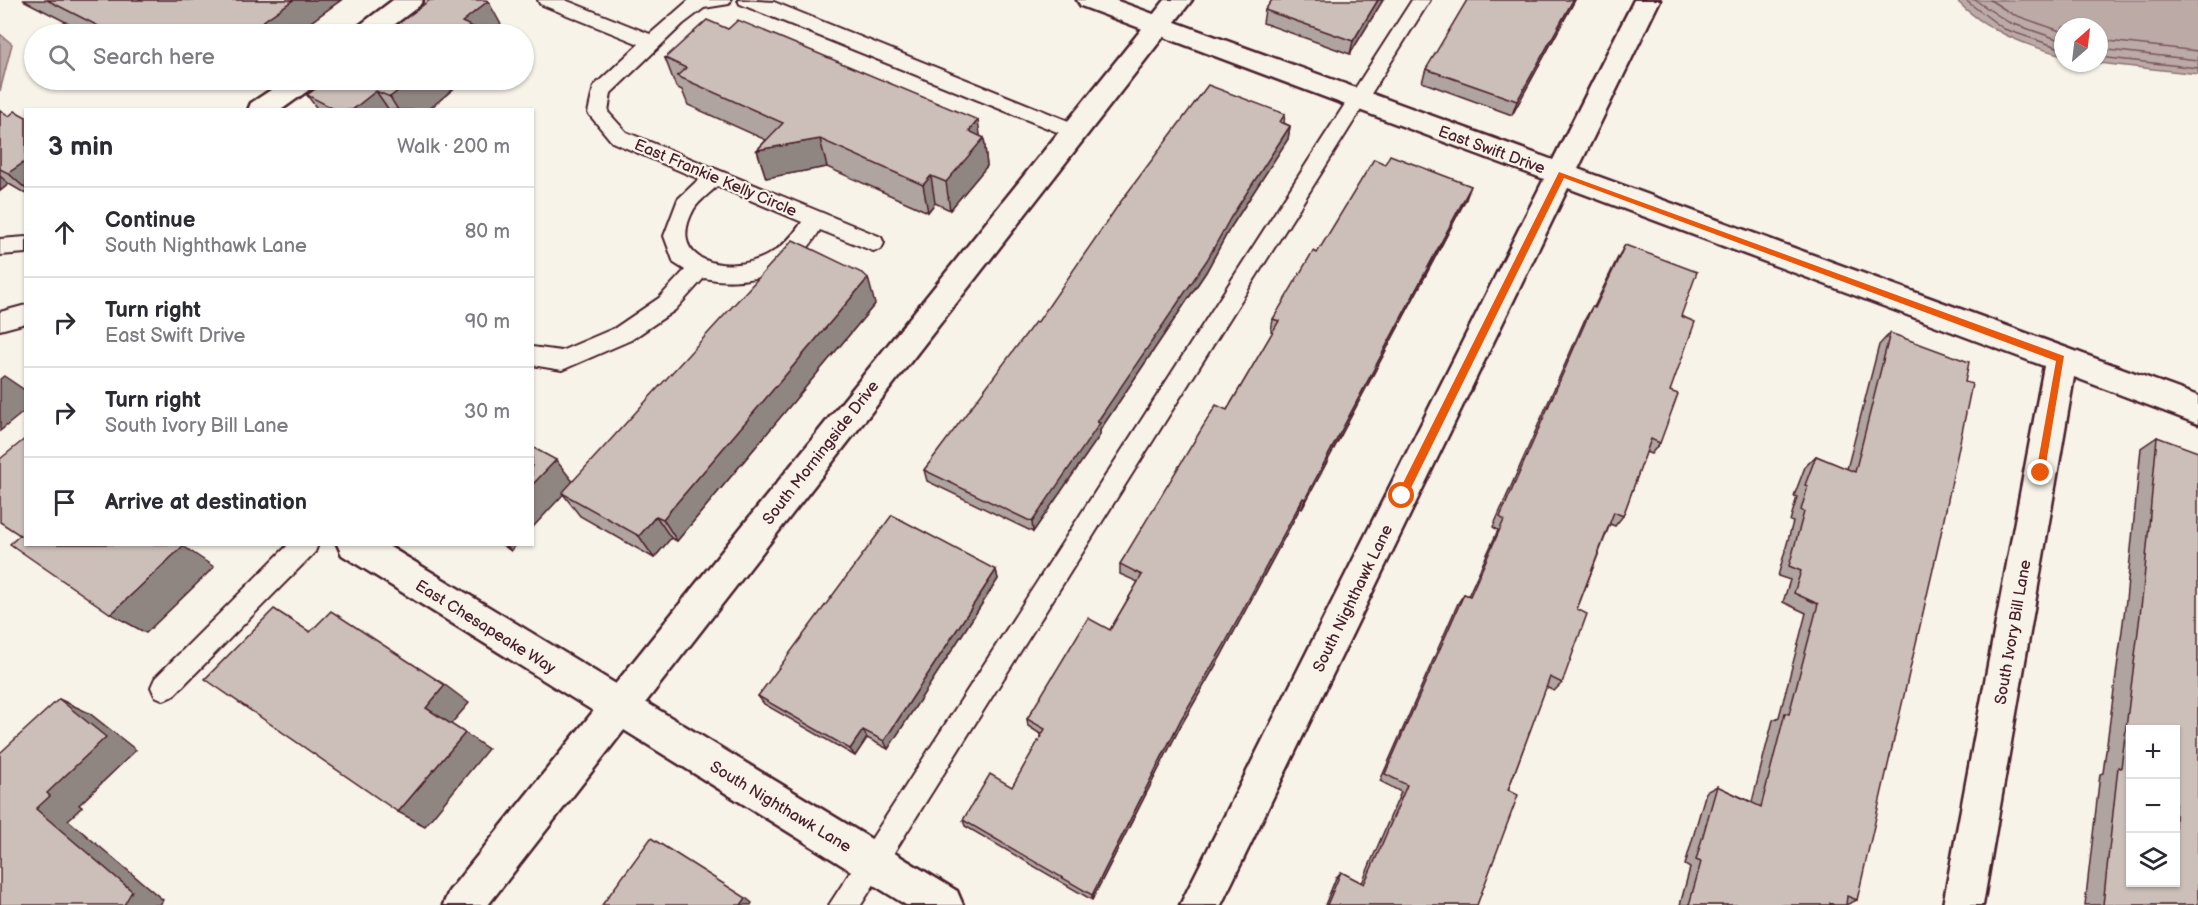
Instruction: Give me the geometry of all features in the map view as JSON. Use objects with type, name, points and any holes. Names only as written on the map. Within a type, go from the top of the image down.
[{"type":"street","points":[[378,24],[410,0]]},
{"type":"street","name":"East Swift Drive","points":[[1090,0],[2198,410]]},
{"type":"street","name":"South Morningside Drive","points":[[463,905],[1179,0]]},
{"type":"street","name":"South Nighthawk Lane","points":[[1200,905],[1647,0]]},
{"type":"street","points":[[264,108],[290,90]]},
{"type":"street","name":"South Ivory Bill Lane","points":[[1963,905],[2061,359]]},
{"type":"street","name":"East Chesapeake Way","points":[[357,546],[619,707]]},
{"type":"street","name":"South Nighthawk Lane","points":[[619,707],[943,905]]},
{"type":"lane","points":[[547,0],[652,42]]},
{"type":"lane","name":"East Frankie Kelly Circle","points":[[722,0],[699,2],[652,42],[601,91],[597,113],[619,137],[660,152],[713,177],[873,243]]},
{"type":"lane","points":[[747,0],[767,6],[1074,131]]},
{"type":"lane","points":[[844,905],[1421,0]]},
{"type":"lane","points":[[713,177],[685,206],[675,236],[682,257],[700,269],[717,274],[749,271],[775,261],[794,248],[817,219]]},
{"type":"lane","points":[[0,247],[24,245]]},
{"type":"lane","points":[[534,356],[562,361],[623,334],[667,304],[700,269]]},
{"type":"lane","points":[[0,321],[24,315]]},
{"type":"lane","points":[[164,687],[304,546]]},
{"type":"water","points":[[1956,0],[2198,0],[2198,74],[2108,64],[2108,18],[2054,18],[2054,53],[2006,35],[1967,11]]},
{"type":"water","points":[[0,34],[12,44],[0,91]]},
{"type":"building","points":[[47,0],[293,0],[259,24],[94,24]]},
{"type":"building","points":[[430,0],[488,1],[462,22],[466,24],[398,24]]},
{"type":"building","points":[[1272,0],[1378,0],[1353,41],[1265,10]]},
{"type":"building","points":[[1467,0],[1573,0],[1517,101],[1426,69]]},
{"type":"building","points":[[707,20],[728,29],[738,20],[978,120],[969,131],[984,138],[946,182],[931,176],[923,185],[820,139],[757,150],[783,123],[677,76],[686,68],[665,58]]},
{"type":"building","points":[[1208,85],[1285,114],[1280,122],[1290,126],[1231,217],[1207,260],[1032,522],[924,470],[1035,322],[1037,323],[1119,204]]},
{"type":"building","points":[[314,90],[399,90],[390,97],[376,91],[355,108],[332,108],[307,95]]},
{"type":"building","points":[[0,110],[9,116],[15,111],[24,116],[24,162],[8,173],[0,169]]},
{"type":"building","points":[[1390,155],[1471,186],[1305,499],[1303,498],[1223,647],[1181,719],[1092,895],[963,820],[990,774],[1012,787],[1045,729],[1027,719],[1088,618],[1110,630],[1142,575],[1120,564],[1216,405],[1227,410],[1279,321],[1273,319],[1313,251],[1317,253],[1374,159],[1385,164]]},
{"type":"building","points":[[793,240],[868,278],[663,519],[656,516],[639,536],[562,493]]},
{"type":"building","points":[[1625,245],[1697,272],[1681,316],[1695,322],[1670,391],[1678,394],[1660,443],[1651,439],[1623,516],[1614,512],[1577,609],[1587,614],[1562,683],[1550,677],[1508,790],[1518,795],[1477,905],[1327,905],[1341,872],[1364,884],[1376,858],[1407,785],[1385,774],[1464,594],[1470,596],[1504,520],[1500,517],[1592,307],[1595,308]]},
{"type":"building","points":[[1890,333],[1969,362],[1965,382],[1972,384],[1939,543],[1857,900],[1847,896],[1846,905],[1830,903],[1830,905],[1689,905],[1701,862],[1696,860],[1717,786],[1761,807],[1785,713],[1789,714],[1818,604],[1794,593],[1801,571],[1789,566],[1804,512],[1801,510],[1808,486],[1805,485],[1816,456],[1855,472]]},
{"type":"building","points":[[2157,437],[2198,452],[2198,905],[2103,905],[2118,767],[2121,768],[2126,728],[2126,887],[2180,887],[2180,725],[2126,725],[2143,591]]},
{"type":"building","points":[[24,440],[24,546],[183,546],[111,614],[10,544],[20,535],[0,522],[0,459]]},
{"type":"building","points":[[534,448],[556,460],[534,483]]},
{"type":"building","points":[[892,515],[996,570],[884,741],[863,730],[850,749],[758,696]]},
{"type":"building","points":[[274,609],[310,632],[331,611],[445,685],[426,708],[465,733],[398,812],[205,679]]},
{"type":"building","points":[[59,699],[106,737],[47,793],[50,796],[36,809],[132,891],[124,905],[0,905],[0,753]]},
{"type":"building","points":[[651,838],[746,898],[741,905],[602,905]]},
{"type":"route","points":[[1402,496],[1562,174],[2061,359],[2041,473]]}]
